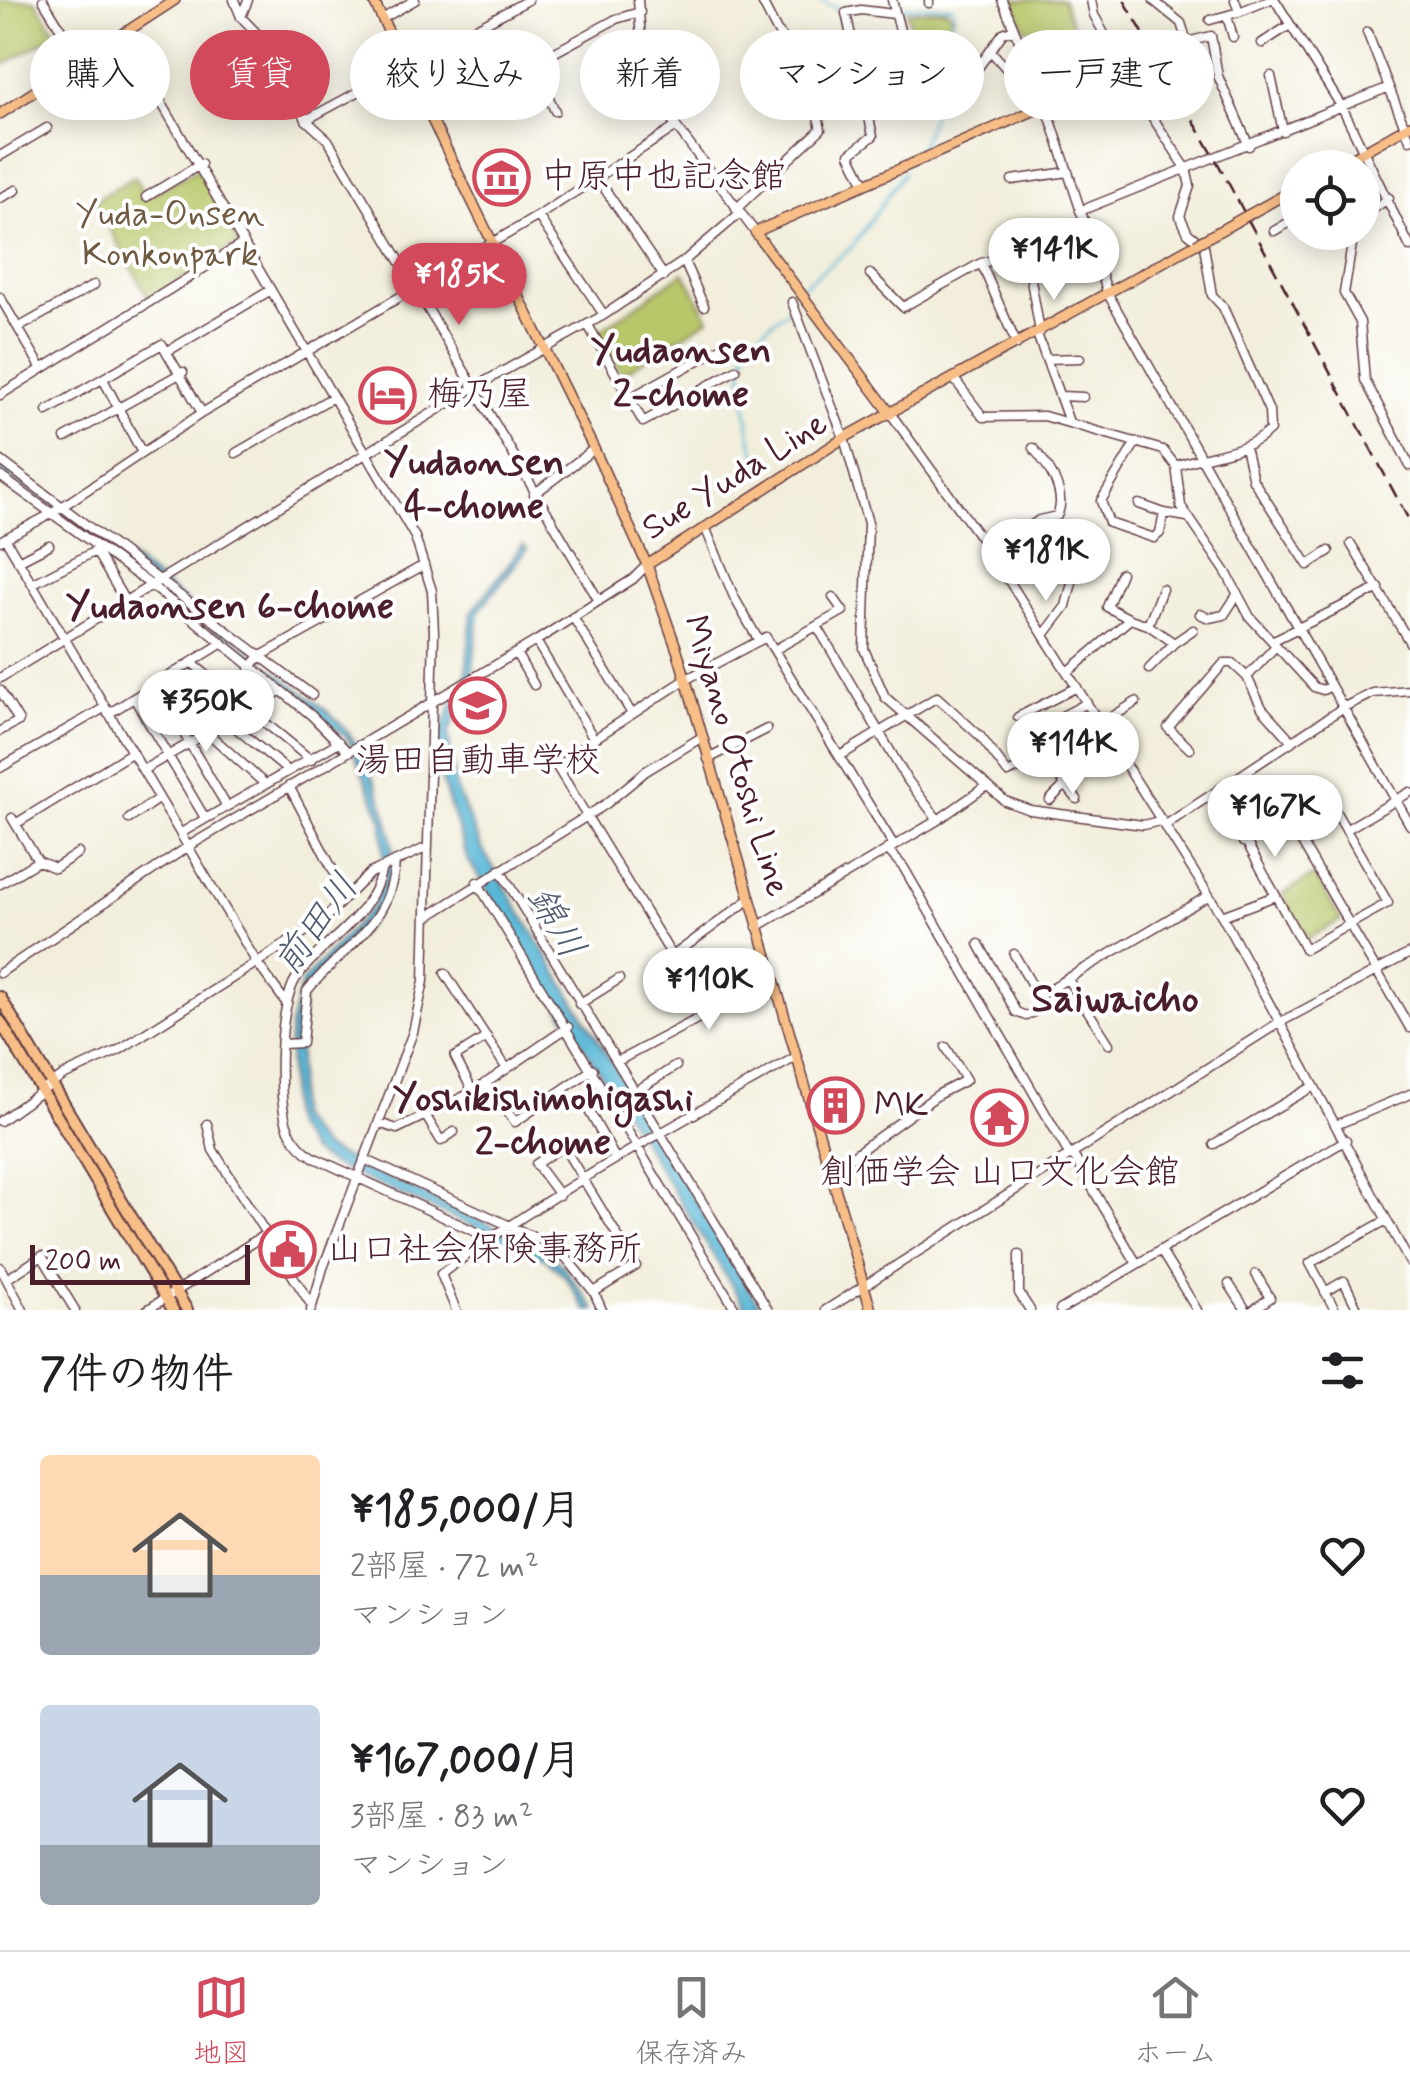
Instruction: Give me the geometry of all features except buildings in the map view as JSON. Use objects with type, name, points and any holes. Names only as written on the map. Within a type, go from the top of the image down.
[{"type":"highway","points":[[0,998],[47,1088],[170,1293],[187,1310]]},
{"type":"highway","points":[[0,1021],[47,1088]]},
{"type":"highway","points":[[170,1293],[173,1310]]},
{"type":"main road","points":[[129,30],[174,0]]},
{"type":"main road","name":"Sue Yuda Line","points":[[373,0],[388,30]]},
{"type":"main road","points":[[0,114],[30,95]]},
{"type":"main road","name":"Sue Yuda Line","points":[[433,120],[647,565],[844,438],[1280,197]]},
{"type":"main road","points":[[891,414],[755,232],[1014,120]]},
{"type":"main road","points":[[1365,150],[1407,127]]},
{"type":"main road","name":"Miyano Otoshi Line","points":[[647,565],[871,1310]]},
{"type":"street","points":[[43,0],[62,30]]},
{"type":"street","points":[[234,0],[241,17],[254,30]]},
{"type":"street","points":[[241,17],[248,0]]},
{"type":"street","points":[[382,18],[414,0]]},
{"type":"street","points":[[473,30],[528,0]]},
{"type":"street","points":[[638,0],[646,78],[674,128],[755,232]]},
{"type":"street","points":[[0,678],[366,452],[604,316],[684,261],[821,129],[804,60],[777,31],[760,0]]},
{"type":"street","points":[[892,0],[899,30]]},
{"type":"street","points":[[984,59],[1004,33],[1014,29],[1002,0]]},
{"type":"street","points":[[1091,0],[1103,30]]},
{"type":"street","points":[[1235,0],[1239,12]]},
{"type":"street","points":[[1210,20],[1272,0],[1365,150]]},
{"type":"street","points":[[1154,1],[1181,24],[1187,42],[1211,36],[1218,76],[1249,146]]},
{"type":"street","points":[[864,184],[850,154],[873,136],[846,13],[861,10],[894,14]]},
{"type":"street","points":[[560,49],[616,19],[640,12]]},
{"type":"street","points":[[1227,16],[1233,37]]},
{"type":"street","points":[[1262,43],[1290,26]]},
{"type":"street","points":[[1366,32],[1410,140]]},
{"type":"street","points":[[990,50],[1004,65]]},
{"type":"street","points":[[1271,76],[1283,132]]},
{"type":"street","points":[[1080,212],[1387,88]]},
{"type":"street","points":[[170,114],[415,537],[434,611],[422,1000],[313,1309]]},
{"type":"street","points":[[306,120],[328,140],[599,600]]},
{"type":"street","points":[[1049,120],[1108,294],[1410,826]]},
{"type":"street","points":[[1152,120],[1186,168],[1190,186],[1180,216],[1188,233],[1204,246],[1212,295],[1223,307],[1269,411],[1270,430],[1244,448],[1198,456],[1176,466]]},
{"type":"street","points":[[0,156],[47,128]]},
{"type":"street","points":[[287,1004],[256,963],[64,637],[2,540],[58,509],[202,413],[495,243],[674,128]]},
{"type":"street","points":[[146,198],[200,164]]},
{"type":"street","points":[[1012,180],[1068,172]]},
{"type":"street","points":[[596,176],[664,276]]},
{"type":"street","points":[[1380,180],[1410,247]]},
{"type":"street","points":[[0,198],[16,190]]},
{"type":"street","points":[[1380,204],[1389,198]]},
{"type":"street","points":[[538,216],[604,316]]},
{"type":"street","points":[[870,274],[903,307],[980,263],[1033,251],[1084,222]]},
{"type":"street","points":[[1274,231],[1280,228]]},
{"type":"street","points":[[0,395],[244,243]]},
{"type":"street","points":[[1351,250],[1344,293],[1360,322],[1365,380],[1410,466]]},
{"type":"street","points":[[684,261],[704,306]]},
{"type":"street","points":[[980,263],[1017,345]]},
{"type":"street","points":[[1032,280],[1038,333],[1069,422]]},
{"type":"street","points":[[18,328],[94,285]]},
{"type":"street","points":[[168,351],[272,290]]},
{"type":"street","points":[[0,297],[42,369]]},
{"type":"street","points":[[792,302],[844,438],[868,522],[864,589],[867,661],[885,697],[986,787],[1030,810],[1143,826],[1162,824],[1218,792],[1290,739],[1344,707],[1372,693],[1410,690]]},
{"type":"street","points":[[588,325],[643,422],[736,370]]},
{"type":"street","points":[[47,411],[162,344],[182,372],[202,413]]},
{"type":"street","points":[[630,398],[726,345]]},
{"type":"street","points":[[1046,359],[1080,358]]},
{"type":"street","points":[[64,438],[182,372]]},
{"type":"street","points":[[104,380],[142,451]]},
{"type":"street","points":[[955,380],[984,417],[1004,419],[1026,414],[1069,422],[1163,450],[1176,466],[1181,506],[1250,617],[1314,687],[1330,686]]},
{"type":"street","points":[[1060,396],[1083,397]]},
{"type":"street","points":[[236,452],[333,397]]},
{"type":"street","points":[[891,414],[992,554],[1222,916],[1410,1263]]},
{"type":"street","points":[[1136,442],[1101,502],[1109,524],[1154,538],[1160,534],[1164,513]]},
{"type":"street","points":[[992,554],[1039,520],[1057,516],[1061,509],[1051,469],[1032,448]]},
{"type":"street","points":[[1244,448],[1254,480],[1308,565],[1329,551]]},
{"type":"street","points":[[534,494],[594,450]]},
{"type":"street","points":[[0,460],[154,583],[312,695]]},
{"type":"street","points":[[0,476],[58,509],[97,549],[154,583],[348,750]]},
{"type":"street","points":[[1140,504],[1187,517]]},
{"type":"street","points":[[704,527],[734,597],[759,640]]},
{"type":"street","points":[[1351,544],[1410,643]]},
{"type":"street","points":[[18,561],[48,545]]},
{"type":"street","points":[[32,584],[97,549]]},
{"type":"street","points":[[97,549],[124,601]]},
{"type":"street","points":[[1044,635],[1066,606],[1078,559]]},
{"type":"street","points":[[250,668],[261,656],[424,565]]},
{"type":"street","points":[[0,972],[189,846],[536,641],[647,565]]},
{"type":"street","points":[[1121,572],[1107,607],[1148,625],[1174,642]]},
{"type":"street","points":[[1247,677],[1274,644],[1296,626],[1379,588]]},
{"type":"street","points":[[1148,625],[1162,589]]},
{"type":"street","points":[[1200,614],[1209,618],[1224,615],[1237,595]]},
{"type":"street","points":[[776,649],[843,612],[834,597]]},
{"type":"street","points":[[573,616],[632,714]]},
{"type":"street","points":[[1068,672],[1130,619]]},
{"type":"street","points":[[818,626],[880,734],[938,820]]},
{"type":"street","points":[[1149,669],[1174,642],[1192,630]]},
{"type":"street","points":[[707,1013],[557,767],[684,680],[766,636],[1137,1264]]},
{"type":"street","points":[[536,641],[594,739]]},
{"type":"street","points":[[0,768],[134,698],[222,644]]},
{"type":"street","points":[[516,653],[534,685]]},
{"type":"street","points":[[192,663],[251,707],[310,760]]},
{"type":"street","points":[[1190,749],[1168,728],[1224,664],[1232,663],[1247,677],[1262,708],[1290,739]]},
{"type":"street","points":[[175,672],[186,687],[288,772]]},
{"type":"street","points":[[155,684],[226,805]]},
{"type":"street","points":[[1018,717],[1078,686]]},
{"type":"street","points":[[0,690],[18,721],[0,731]]},
{"type":"street","points":[[142,770],[280,691]]},
{"type":"street","points":[[840,756],[937,697],[980,736],[1005,772],[1042,757],[1136,702]]},
{"type":"street","points":[[134,698],[205,818]]},
{"type":"street","points":[[1042,726],[1087,703]]},
{"type":"street","points":[[708,759],[768,728]]},
{"type":"street","points":[[208,732],[265,784]]},
{"type":"street","points":[[426,917],[702,738]]},
{"type":"street","points":[[181,832],[339,742]]},
{"type":"street","points":[[78,853],[55,868],[38,861],[14,821],[132,753]]},
{"type":"street","points":[[1042,757],[1078,799]]},
{"type":"street","points":[[289,786],[346,895]]},
{"type":"street","points":[[1050,800],[1064,786]]},
{"type":"street","points":[[758,926],[938,820],[986,787]]},
{"type":"street","points":[[1218,792],[1243,842],[1305,949],[1388,902],[1326,794],[1243,842]]},
{"type":"street","points":[[1347,829],[1410,792]]},
{"type":"street","points":[[129,819],[159,798]]},
{"type":"street","points":[[1288,817],[1348,926],[1407,1015],[1410,1028]]},
{"type":"street","points":[[0,1122],[47,1088],[119,1050],[322,921],[362,878],[428,848]]},
{"type":"street","points":[[0,884],[38,861]]},
{"type":"street","points":[[283,1044],[302,1043],[307,991],[374,926],[389,898],[395,862]]},
{"type":"street","points":[[382,868],[360,916],[298,974],[287,1004],[282,1104],[296,1144],[357,1179],[489,1238]]},
{"type":"street","points":[[500,870],[579,1004],[662,1130],[768,1310]]},
{"type":"street","points":[[477,882],[639,1142],[736,1310]]},
{"type":"street","points":[[1038,996],[1208,896]]},
{"type":"street","points":[[1222,916],[1275,896]]},
{"type":"street","points":[[674,955],[750,899]]},
{"type":"street","points":[[978,944],[1016,1012],[1026,1016],[1039,1009],[1038,996],[1014,954]]},
{"type":"street","points":[[826,1310],[1278,1024],[1410,954]]},
{"type":"street","points":[[618,1061],[738,995],[768,962]]},
{"type":"street","points":[[445,973],[507,1069]]},
{"type":"street","points":[[1068,978],[1109,1044]]},
{"type":"street","points":[[579,1004],[619,979]]},
{"type":"street","points":[[379,1123],[398,1128],[473,1092],[568,1028]]},
{"type":"street","points":[[473,1092],[455,1057],[487,1037]]},
{"type":"street","points":[[830,1172],[939,1094],[966,1080],[946,1048]]},
{"type":"street","points":[[456,1310],[440,1274],[506,1225],[639,1142],[796,1057]]},
{"type":"street","points":[[636,1091],[676,1066]]},
{"type":"street","points":[[485,1083],[515,1122],[593,1069]]},
{"type":"street","points":[[1214,1144],[1314,1086]]},
{"type":"street","points":[[1338,1124],[1410,1094]]},
{"type":"street","points":[[589,1111],[615,1158]]},
{"type":"street","points":[[424,1113],[442,1140],[454,1132]]},
{"type":"street","points":[[207,1124],[212,1150],[313,1309]]},
{"type":"street","points":[[1060,1310],[1346,1140]]},
{"type":"street","points":[[559,1195],[536,1164],[563,1146],[636,1266],[594,1292]]},
{"type":"street","points":[[364,1159],[558,1248],[594,1292],[602,1310]]},
{"type":"street","points":[[1335,1310],[1310,1263],[1385,1221]]},
{"type":"street","points":[[147,1310],[264,1235]]},
{"type":"street","points":[[1161,1251],[1197,1310]]},
{"type":"street","points":[[1020,1255],[1019,1292],[1030,1310]]},
{"type":"street","points":[[8,1279],[42,1256],[74,1310]]},
{"type":"street","points":[[0,1267],[18,1309]]},
{"type":"street","points":[[1229,1284],[1250,1310],[1270,1298],[1256,1274]]},
{"type":"street","points":[[1326,1292],[1344,1281],[1358,1310]]},
{"type":"green space","points":[[0,0],[35,0],[54,30],[30,30],[30,50],[0,67]]},
{"type":"green space","points":[[1011,0],[1063,0],[1074,30],[1050,30],[1026,29]]},
{"type":"green space","points":[[946,9],[954,17],[946,30],[912,30],[907,12]]},
{"type":"green space","name":"Yuda-Onsen Konkonpark","points":[[197,169],[239,243],[150,300],[94,201],[134,177],[146,197]]},
{"type":"green space","points":[[684,272],[709,319],[622,374],[598,332]]},
{"type":"green space","points":[[1315,875],[1341,920],[1307,939],[1282,894]]},
{"type":"water","points":[[0,464],[76,516],[327,711],[351,737],[368,766],[389,824],[393,854],[390,880],[368,924],[303,992],[296,1116],[323,1148],[544,1249],[564,1267],[595,1310],[586,1310],[566,1277],[545,1258],[330,1164],[310,1151],[293,1126],[289,1112],[290,1027],[302,982],[372,907],[384,880],[383,821],[348,739],[96,536],[0,471]]},
{"type":"water","points":[[523,545],[527,549],[479,611],[472,681],[448,734],[455,786],[481,847],[762,1310],[747,1310],[467,858],[441,778],[438,737],[466,675],[472,612]]},
{"type":"waterway","points":[[820,0],[836,9],[858,7]]},
{"type":"waterway","points":[[871,8],[951,6],[955,11],[942,48],[942,88],[922,143],[910,160]]},
{"type":"waterway","points":[[801,287],[852,247],[904,172]]},
{"type":"waterway","points":[[768,470],[751,440],[743,387],[744,360],[753,340],[789,309]]},
{"type":"railway","points":[[1124,0],[1215,158],[1410,522]]},
{"type":"place","name":"中原中也記念館","points":[[502,177]]},
{"type":"place","name":"梅乃屋","points":[[388,395]]},
{"type":"place","name":"湯田自動車学校","points":[[478,705]]},
{"type":"place","name":"MK","points":[[835,1106]]},
{"type":"place","name":"創価学会 山口文化会館","points":[[1000,1117]]},
{"type":"place","name":"山口社会保険事務所","points":[[288,1250]]},
{"type":"district","name":"Yudaonsen 2-chome","points":[[681,373]]},
{"type":"district","name":"Yudaonsen 4-chome","points":[[474,485]]},
{"type":"district","name":"Yudaonsen 6-chome","points":[[230,607]]},
{"type":"district","name":"Saiwaicho","points":[[1115,1000]]},
{"type":"district","name":"Yoshikishimohigashi 2-chome","points":[[543,1121]]},
{"type":"water label","name":"錦川","points":[[555,923]]},
{"type":"water label","name":"前田川","points":[[317,925]]}]
